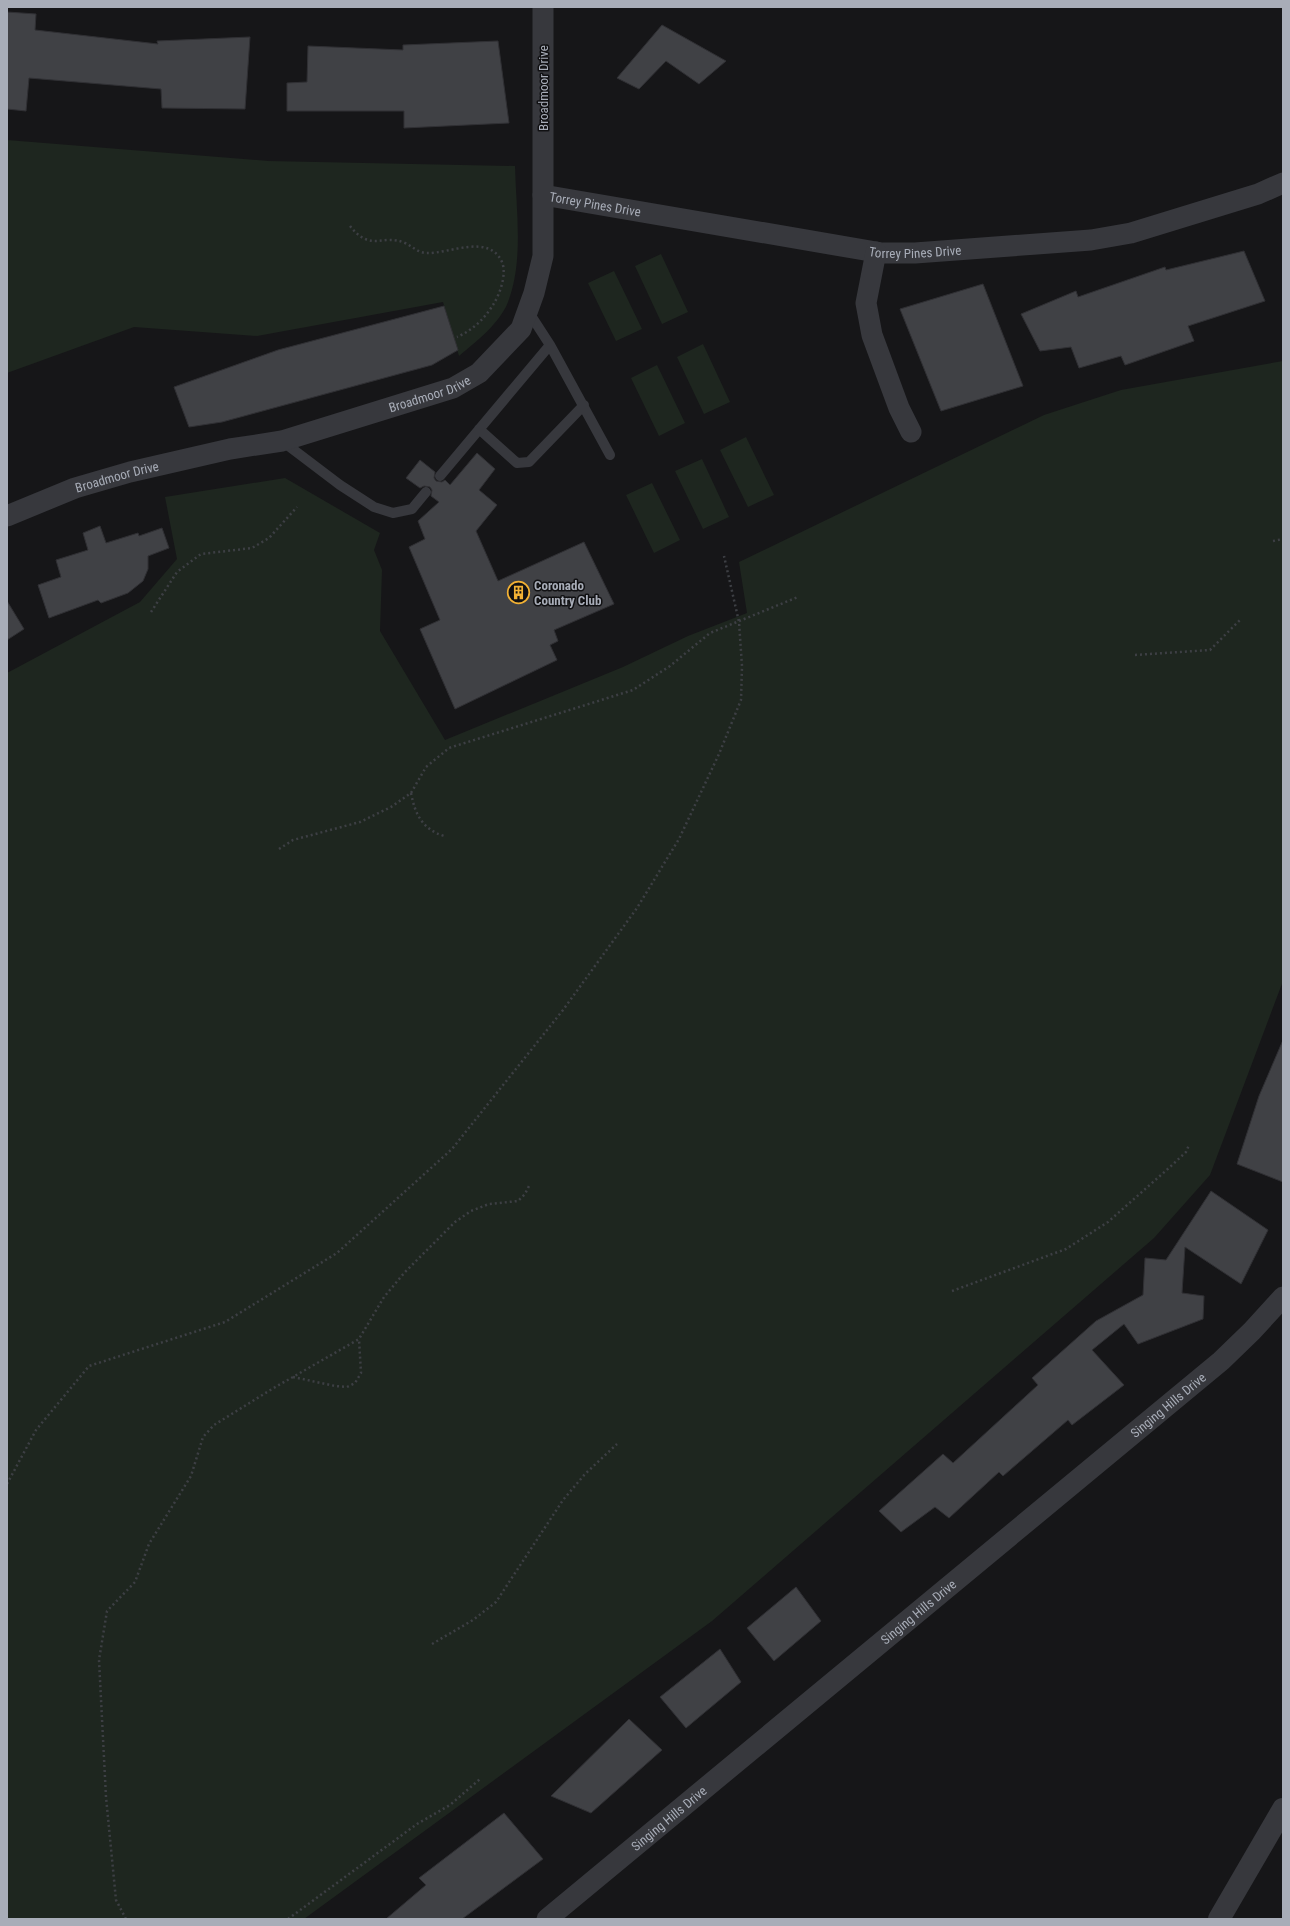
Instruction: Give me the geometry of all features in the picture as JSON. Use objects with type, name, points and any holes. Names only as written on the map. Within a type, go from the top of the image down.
[{"type":"street","name":"Broadmoor Drive","points":[[7,516],[75,488],[130,472],[230,449],[282,441],[453,388],[480,373],[521,329],[528,311],[543,256],[543,7]]},
{"type":"street","name":"Torrey Pines Drive","points":[[543,195],[876,252],[915,253],[1099,239],[1131,233],[1163,225],[1258,194],[1283,183]]},
{"type":"street","points":[[876,252],[866,303],[872,336],[899,408],[911,432]]},
{"type":"street","name":"Singing Hills Drive","points":[[547,1919],[1221,1361],[1252,1331],[1283,1297]]},
{"type":"street","points":[[1219,1919],[1283,1809]]},
{"type":"lane","points":[[528,311],[550,345],[610,455]]},
{"type":"lane","points":[[440,476],[550,345]]},
{"type":"lane","points":[[478,429],[518,463],[529,462],[584,405]]},
{"type":"lane","points":[[282,441],[340,485],[374,507],[393,513],[412,509],[426,492]]},
{"type":"path","points":[[350,226],[359,237],[372,241],[404,243],[413,249],[426,254],[470,246],[490,248],[500,257],[504,268],[501,288],[494,304],[482,321],[466,333],[457,337]]},
{"type":"path","points":[[151,612],[177,572],[200,554],[252,548],[269,538],[298,507]]},
{"type":"path","points":[[1273,541],[1283,539]]},
{"type":"path","points":[[7,1484],[36,1430],[90,1366],[225,1322],[337,1253],[452,1149],[563,1010],[637,908],[679,839],[719,754],[741,700],[742,666],[739,622],[724,556]]},
{"type":"path","points":[[279,849],[293,840],[360,822],[391,807],[411,793],[426,767],[449,748],[632,690],[670,666],[710,633],[798,597]]},
{"type":"path","points":[[1135,655],[1210,650],[1240,620]]},
{"type":"path","points":[[411,793],[414,811],[423,823],[436,834],[444,836]]},
{"type":"path","points":[[952,1291],[1066,1249],[1108,1222],[1186,1152],[1189,1145]]},
{"type":"path","points":[[126,1919],[116,1900],[106,1797],[100,1660],[107,1611],[134,1582],[149,1544],[191,1476],[203,1437],[214,1425],[359,1339],[384,1297],[405,1272],[455,1222],[470,1211],[489,1204],[518,1201],[525,1194],[529,1186]]},
{"type":"path","points":[[293,1377],[347,1387],[355,1383],[361,1373],[359,1339]]},
{"type":"path","points":[[432,1644],[473,1620],[496,1602],[563,1500],[585,1474],[617,1444]]},
{"type":"path","points":[[288,1919],[417,1824],[450,1805],[480,1779]]},
{"type":"shaded area","points":[[7,140],[268,161],[515,166],[518,252],[513,286],[504,310],[493,325],[473,345],[459,356],[443,302],[257,336],[134,327],[7,373]]},
{"type":"shaded area","points":[[661,254],[688,312],[662,324],[635,266]]},
{"type":"shaded area","points":[[614,271],[642,329],[616,341],[588,283]]},
{"type":"shaded area","points":[[703,344],[730,402],[704,414],[677,357]]},
{"type":"shaded area","points":[[1283,361],[1283,981],[1210,1175],[1154,1238],[712,1621],[304,1919],[7,1919],[7,673],[140,602],[177,559],[165,497],[285,478],[380,533],[374,550],[382,570],[380,631],[445,740],[623,667],[688,636],[747,613],[739,562],[1044,415],[1121,390]]},
{"type":"shaded area","points":[[657,365],[685,423],[659,436],[631,378]]},
{"type":"shaded area","points":[[746,437],[774,495],[748,507],[720,450]]},
{"type":"shaded area","points":[[702,459],[729,517],[703,529],[675,471]]},
{"type":"shaded area","points":[[652,483],[680,540],[654,553],[626,495]]},
{"type":"building","points":[[7,12],[36,14],[35,30],[158,44],[157,41],[250,37],[245,109],[162,108],[161,89],[29,78],[26,111],[7,109]]},
{"type":"building","points":[[662,25],[726,61],[699,84],[666,61],[639,89],[617,78]]},
{"type":"building","points":[[498,41],[509,123],[404,128],[404,111],[287,111],[287,83],[307,82],[308,46],[403,50],[403,45]]},
{"type":"building","points":[[1244,251],[1265,301],[1188,326],[1194,341],[1125,365],[1121,356],[1079,368],[1071,347],[1040,351],[1021,314],[1076,291],[1078,297],[1165,267],[1166,270]]},
{"type":"building","points":[[983,284],[1023,386],[941,411],[900,309]]},
{"type":"building","points":[[444,306],[458,350],[432,365],[222,422],[189,427],[174,387],[278,350]]},
{"type":"building","name":"Coronado Country Club","points":[[477,453],[495,469],[479,490],[497,505],[476,531],[498,581],[584,542],[614,604],[554,630],[558,641],[550,645],[557,660],[455,709],[420,629],[440,620],[409,547],[425,539],[418,521],[439,502],[431,496],[432,490],[430,487],[424,486],[420,488],[406,478],[420,460],[435,472],[434,478],[436,481],[442,482],[445,480],[450,485]]},
{"type":"building","points":[[100,526],[106,543],[138,533],[139,536],[162,528],[169,548],[148,556],[148,569],[143,581],[128,593],[101,603],[98,600],[49,618],[38,585],[61,577],[56,560],[88,550],[83,533]]},
{"type":"building","points":[[7,601],[24,629],[7,640]]},
{"type":"building","points":[[1283,1040],[1283,1182],[1237,1164],[1259,1096]]},
{"type":"building","points":[[1211,1191],[1268,1230],[1241,1284],[1185,1247],[1182,1293],[1204,1296],[1203,1319],[1138,1344],[1124,1324],[1092,1350],[1124,1385],[1072,1425],[1068,1420],[1003,1476],[999,1472],[949,1518],[935,1507],[901,1532],[879,1511],[943,1454],[953,1463],[1038,1385],[1032,1378],[1096,1321],[1143,1295],[1145,1258],[1166,1260]]},
{"type":"building","points":[[796,1587],[821,1621],[774,1661],[747,1628]]},
{"type":"building","points":[[720,1649],[741,1682],[686,1728],[660,1697]]},
{"type":"building","points":[[629,1719],[662,1750],[591,1813],[551,1796]]},
{"type":"building","points":[[504,1813],[543,1859],[462,1919],[386,1919],[426,1885],[419,1878]]},
{"type":"place","name":"Coronado Country Club","points":[[518,592]]}]
